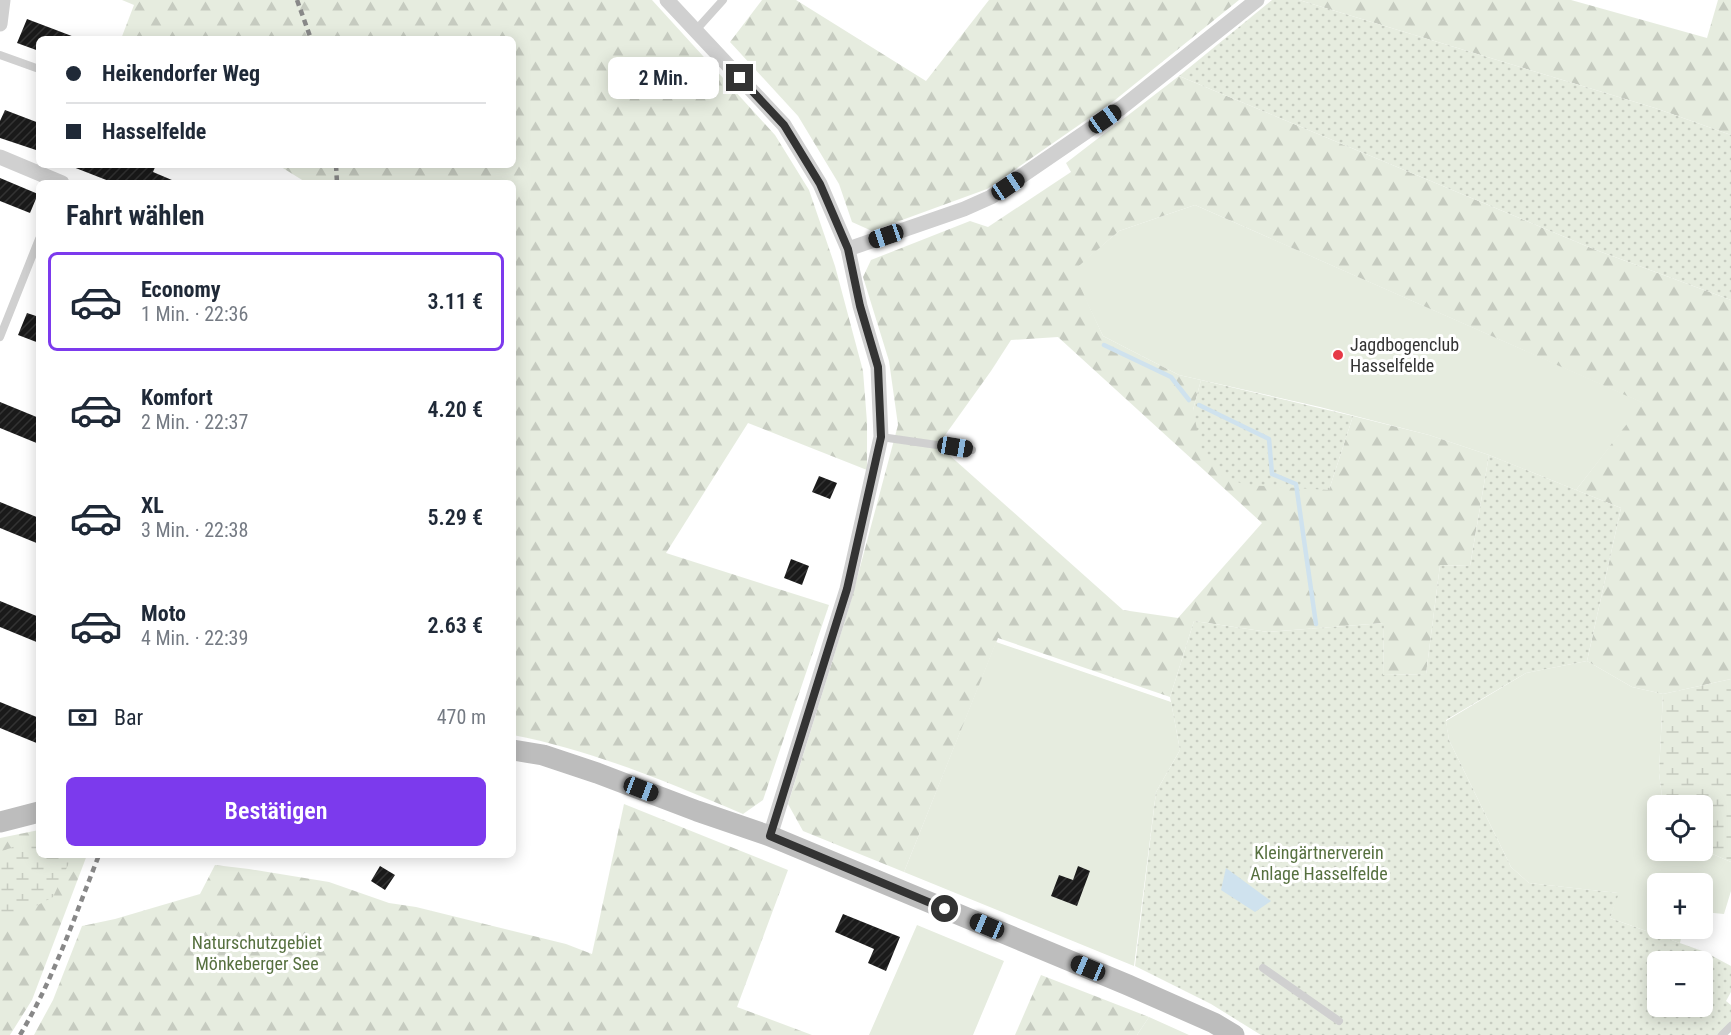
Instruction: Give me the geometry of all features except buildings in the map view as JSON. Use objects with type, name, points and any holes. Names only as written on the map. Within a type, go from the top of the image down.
[{"type":"street","points":[[0,24],[3,0]]},
{"type":"street","points":[[667,0],[784,125],[820,184],[848,249],[860,306],[878,367],[881,437],[847,589],[770,836]]},
{"type":"street","points":[[848,249],[964,209],[991,197],[1121,108],[1257,0]]},
{"type":"street","points":[[0,157],[54,180]]},
{"type":"street","points":[[516,750],[543,755],[597,773],[770,836],[1128,985],[1214,1023],[1234,1035]]},
{"type":"street","points":[[0,822],[36,809]]},
{"type":"lane","points":[[696,30],[723,0]]},
{"type":"lane","points":[[0,55],[36,68]]},
{"type":"lane","points":[[0,337],[36,247]]},
{"type":"lane","points":[[881,437],[972,450]]},
{"type":"lane","points":[[1263,968],[1339,1021]]},
{"type":"lane","points":[[1722,1035],[1731,1026]]},
{"type":"green space","points":[[122,0],[652,0],[775,135],[809,190],[835,266],[863,371],[867,422],[867,470],[748,423],[666,553],[829,605],[763,800],[743,814],[659,779],[602,759],[516,736],[516,180],[302,180],[283,168],[516,168],[516,36],[122,36],[134,5]]},
{"type":"green space","points":[[762,0],[796,0],[926,81],[989,0],[1239,0],[1115,100],[987,189],[872,231],[852,222],[839,184],[798,116],[730,42]]},
{"type":"green space","points":[[1272,0],[1299,0],[1655,108],[1731,135],[1731,300],[1596,250],[1179,76]]},
{"type":"green space","points":[[1299,0],[1571,0],[1707,38],[1718,0],[1731,0],[1731,135],[1655,108]]},
{"type":"green space","points":[[1179,76],[1596,250],[1731,300],[1731,679],[1663,694],[1632,687],[1587,661],[1621,508],[1576,490],[1643,403],[1195,205],[1119,231],[1073,271],[1103,336],[1179,375],[1201,380],[1193,410],[1329,490],[1353,416],[1429,435],[1489,455],[1470,566],[1440,565],[1426,674],[1383,675],[1384,623],[1268,632],[1194,621],[1170,697],[998,638],[904,872],[803,831],[788,804],[851,601],[898,425],[889,361],[863,277],[871,260],[970,221],[988,227],[1071,172],[1066,163]],"holes":[[[1058,337],[1262,523],[1178,618],[1123,610],[938,445],[1011,340]]]},
{"type":"green space","name":"Jagdbogenclub Hasselfelde","points":[[1195,205],[1644,403],[1576,490],[1489,455],[1429,435],[1179,375],[1103,336],[1072,271],[1119,231]]},
{"type":"green space","points":[[1201,380],[1353,416],[1329,490],[1245,485],[1221,475],[1201,448],[1193,410]]},
{"type":"green space","name":"Kleingärtnerverein Anlage Hasselfelde","points":[[1489,455],[1621,508],[1587,661],[1526,673],[1446,720],[1449,740],[1511,867],[1529,883],[1619,893],[1610,918],[1647,931],[1647,939],[1669,939],[1702,951],[1647,951],[1647,1017],[1713,1017],[1713,956],[1731,966],[1731,992],[1726,1001],[1731,1005],[1731,1024],[1720,1035],[1261,1035],[1211,1004],[1135,966],[1156,792],[1180,750],[1170,697],[1194,621],[1268,632],[1384,623],[1383,675],[1426,674],[1440,565],[1470,566]]},
{"type":"green space","points":[[996,642],[1171,702],[1180,750],[1156,792],[1134,966],[904,872]]},
{"type":"green space","points":[[1587,661],[1632,687],[1663,694],[1659,773],[1662,795],[1647,795],[1647,861],[1713,861],[1713,854],[1731,862],[1731,891],[1724,914],[1713,913],[1713,873],[1647,873],[1647,931],[1610,918],[1618,893],[1529,883],[1511,867],[1449,740],[1446,721],[1526,673]]},
{"type":"green space","points":[[1731,679],[1731,862],[1713,854],[1713,795],[1662,795],[1659,773],[1663,694]]},
{"type":"green space","name":"Naturschutzgebiet Mönkeberger See","points":[[624,804],[788,870],[737,1007],[812,1035],[34,1035],[53,1000],[82,926],[115,919],[200,894],[215,865],[329,882],[389,903],[416,907],[566,944],[592,954]]},
{"type":"green space","points":[[36,831],[36,858],[86,858],[32,1000],[10,1035],[0,1035],[0,838]]},
{"type":"green space","points":[[31,840],[36,841],[36,858],[67,858],[69,863],[53,897],[0,925],[0,852]]},
{"type":"green space","points":[[917,925],[1004,961],[973,1035],[869,1035]]},
{"type":"green space","points":[[1669,939],[1681,939],[1680,943]]},
{"type":"green space","points":[[1041,975],[1149,1017],[1137,1035],[1015,1035]]},
{"type":"green space","points":[[1149,1017],[1189,1035],[1137,1035]]},
{"type":"water","points":[[1226,868],[1271,901],[1255,912],[1221,890]]},
{"type":"waterway","points":[[1104,345],[1171,377],[1189,400]]},
{"type":"waterway","points":[[1199,405],[1269,439],[1272,474],[1296,484],[1316,624]]},
{"type":"railway","points":[[297,0],[310,36]]},
{"type":"railway","points":[[336,168],[337,180]]},
{"type":"railway","points":[[20,1035],[54,969],[98,858]]},
{"type":"place","name":"Jagdbogenclub Hasselfelde","points":[[1338,355]]},
{"type":"route","points":[[740,78],[784,125],[820,184],[848,249],[860,306],[878,367],[881,437],[847,589],[770,836],[945,909]]}]
